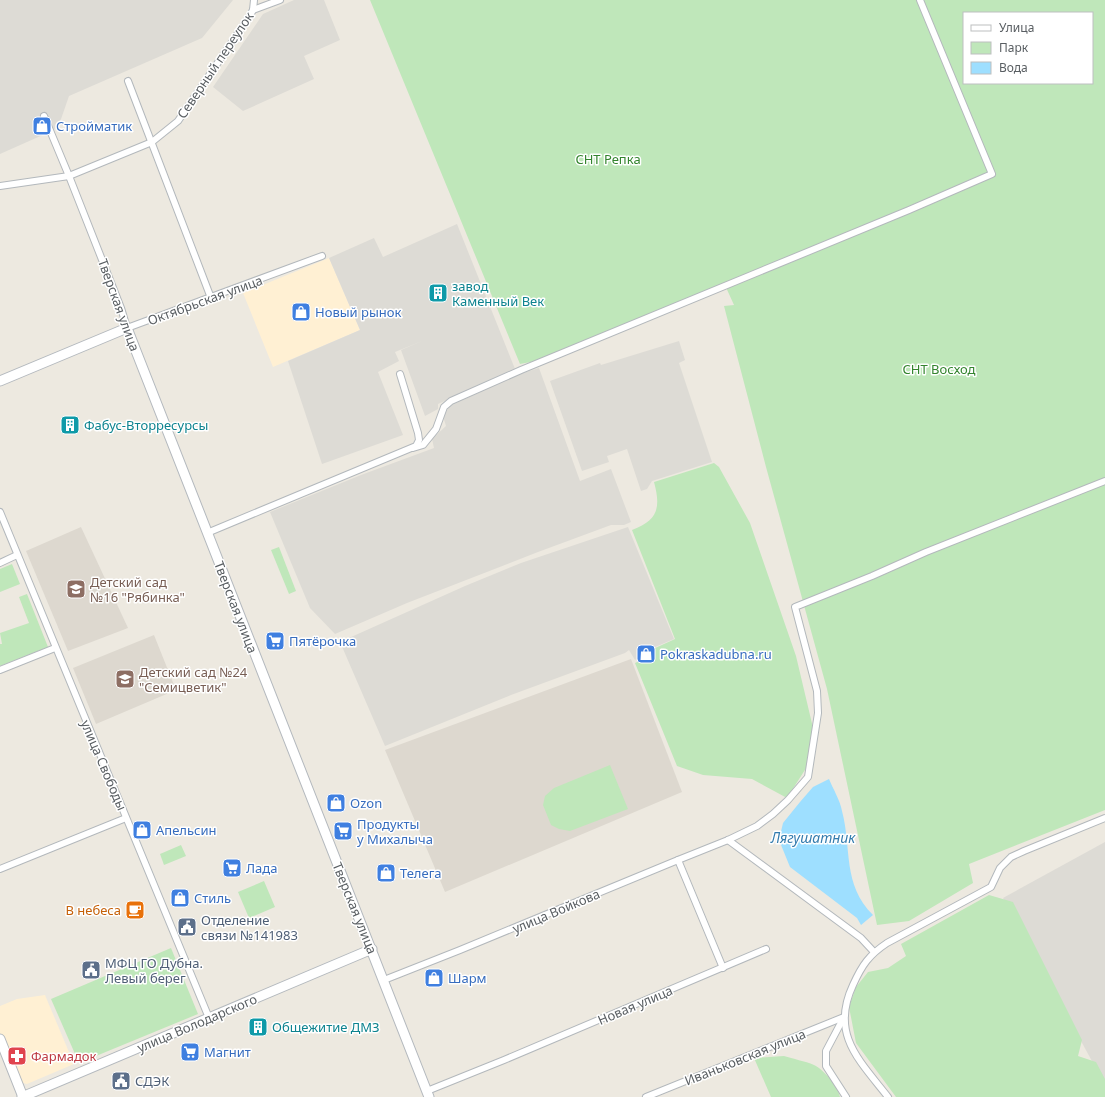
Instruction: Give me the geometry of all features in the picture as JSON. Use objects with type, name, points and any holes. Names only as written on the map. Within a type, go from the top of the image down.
[{"type":"main road","name":"Октябрьская улица","points":[[0,381],[127,328]]},
{"type":"main road","name":"Тверская улица","points":[[127,328],[428,1094]]},
{"type":"main road","name":"улица Володарского","points":[[23,1097],[372,949]]},
{"type":"main road","points":[[0,1040],[23,1097]]},
{"type":"street","name":"Северный переулок","points":[[0,186],[69,176],[152,142],[178,121],[253,10],[254,0]]},
{"type":"street","points":[[253,10],[280,0]]},
{"type":"street","points":[[207,533],[423,445],[436,429],[444,407],[451,401],[521,370],[909,210],[992,174],[920,0]]},
{"type":"street","points":[[128,81],[211,298]]},
{"type":"street","name":"Тверская улица","points":[[44,116],[121,308],[127,328]]},
{"type":"street","name":"Октябрьская улица","points":[[127,328],[322,256]]},
{"type":"street","points":[[400,374],[418,433],[418,443],[413,448]]},
{"type":"street","name":"улица Войкова","points":[[384,980],[728,840],[757,826],[774,814],[808,777],[818,713],[818,691],[795,607],[872,576],[926,552],[1105,481]]},
{"type":"street","name":"улица Свободы","points":[[0,512],[209,1018]]},
{"type":"street","points":[[0,563],[17,555]]},
{"type":"street","points":[[0,670],[56,648]]},
{"type":"street","points":[[0,869],[126,818]]},
{"type":"street","points":[[888,1097],[858,1058],[847,1036],[844,1017],[847,998],[861,968],[874,952],[888,943],[991,887],[1000,868],[1011,857],[1105,818]]},
{"type":"street","points":[[728,840],[860,938],[874,952]]},
{"type":"street","points":[[678,860],[723,968]]},
{"type":"street","name":"Новая улица","points":[[428,1094],[504,1060],[766,950]]},
{"type":"street","points":[[844,1017],[826,1051],[826,1066],[846,1097]]},
{"type":"street","name":"Иваньковская улица","points":[[646,1097],[844,1017]]},
{"type":"shaded area","points":[[0,0],[233,0],[202,38],[69,96],[61,119],[54,130],[0,154]]},
{"type":"shaded area","points":[[294,0],[324,0],[340,40],[304,56],[314,79],[243,111],[213,87],[263,14]]},
{"type":"shaded area","points":[[457,224],[515,369],[438,404],[438,409],[425,416],[401,350],[422,341],[395,352],[399,361],[378,372],[403,435],[322,464],[288,361],[360,330],[329,258],[374,238],[383,257]]},
{"type":"shaded area","name":"Новый рынок","points":[[329,258],[360,330],[273,367],[243,293]]},
{"type":"shaded area","points":[[679,341],[685,360],[679,363],[712,462],[652,481],[647,489],[641,491],[627,449],[607,456],[609,462],[582,471],[550,381],[600,363],[601,365]]},
{"type":"shaded area","points":[[539,368],[580,481],[611,469],[631,522],[624,525],[611,525],[538,552],[407,603],[335,634],[310,608],[270,512],[361,475],[434,448],[432,439],[446,426],[443,416],[450,406],[517,375]]},
{"type":"shaded area","name":"Детский сад №16 \"Рябинка\"","points":[[81,527],[128,628],[68,651],[26,551]]},
{"type":"shaded area","points":[[628,527],[674,639],[648,650],[644,655],[635,660],[629,650],[625,653],[511,695],[385,746],[340,642],[465,586],[521,563]]},
{"type":"shaded area","name":"Детский сад №24 \"Семицветик\"","points":[[154,635],[176,690],[96,724],[73,668]]},
{"type":"shaded area","points":[[631,659],[682,792],[445,892],[385,750]]},
{"type":"shaded area","points":[[1105,842],[1105,1085],[1003,898]]},
{"type":"shaded area","points":[[45,995],[74,1064],[27,1084],[19,1082],[0,1034],[0,1006],[17,999]]},
{"type":"green space","points":[[370,0],[1105,0],[1105,810],[969,864],[973,883],[909,921],[877,925],[827,689],[766,467],[724,306],[734,305],[724,283],[541,360],[520,364]]},
{"type":"green space","points":[[714,463],[719,467],[750,523],[796,656],[814,732],[810,762],[787,798],[752,779],[703,775],[677,766],[635,663],[648,657],[653,649],[675,639],[632,530],[647,522],[655,512],[657,499],[654,482]]},
{"type":"green space","points":[[279,547],[296,591],[289,594],[271,550]]},
{"type":"green space","points":[[12,564],[20,584],[0,592],[0,569]]},
{"type":"green space","points":[[27,594],[48,647],[0,666],[0,644],[2,644],[0,633],[29,623],[19,597]]},
{"type":"green space","points":[[610,765],[628,809],[570,831],[559,829],[551,825],[543,805],[545,796],[554,788]]},
{"type":"green space","points":[[181,845],[186,856],[164,865],[160,854]]},
{"type":"green space","points":[[264,881],[275,907],[249,918],[238,892]]},
{"type":"green space","points":[[989,895],[1013,902],[1082,1040],[1078,1056],[1096,1062],[1105,1079],[1105,1097],[896,1097],[856,1043],[849,1007],[856,987],[868,972],[888,968],[906,956],[901,944]]},
{"type":"green space","points":[[171,948],[198,1014],[79,1063],[51,999]]},
{"type":"green space","points":[[784,1056],[807,1062],[818,1067],[834,1083],[840,1097],[771,1097],[754,1058]]},
{"type":"water","name":"Лягушатник","points":[[829,779],[842,811],[852,878],[856,891],[863,903],[873,915],[861,925],[857,918],[790,867],[779,840],[783,823],[800,802],[813,787]]},
{"type":"place","name":"Стройматик","points":[[42,126]]},
{"type":"place","name":"завод Каменный Век","points":[[438,293]]},
{"type":"place","name":"Новый рынок","points":[[301,312]]},
{"type":"place","name":"Фабус-Вторресурсы","points":[[70,425]]},
{"type":"place","name":"Детский сад №16 \"Рябинка\"","points":[[76,589]]},
{"type":"place","name":"Пятёрочка","points":[[275,641]]},
{"type":"place","name":"Pokraskadubna.ru","points":[[646,654]]},
{"type":"place","name":"Детский сад №24 \"Семицветик\"","points":[[125,679]]},
{"type":"place","name":"Ozon","points":[[336,803]]},
{"type":"place","name":"Апельсин","points":[[142,830]]},
{"type":"place","name":"Продукты у Михалыча","points":[[343,831]]},
{"type":"place","name":"Лада","points":[[232,868]]},
{"type":"place","name":"Телега","points":[[386,873]]},
{"type":"place","name":"Стиль","points":[[180,898]]},
{"type":"place","name":"В небеса","points":[[135,910]]},
{"type":"place","name":"Отделение связи №141983","points":[[187,927]]},
{"type":"place","name":"МФЦ ГО Дубна. Левый берег","points":[[91,970]]},
{"type":"place","name":"Шарм","points":[[434,978]]},
{"type":"place","name":"Общежитие ДМЗ","points":[[258,1027]]},
{"type":"place","name":"Магнит","points":[[190,1052]]},
{"type":"place","name":"Фармадок","points":[[17,1056]]},
{"type":"place","name":"СДЭК","points":[[121,1081]]},
{"type":"park label","name":"СНТ Репка","points":[[608,159]]},
{"type":"park label","name":"СНТ Восход","points":[[939,369]]}]
